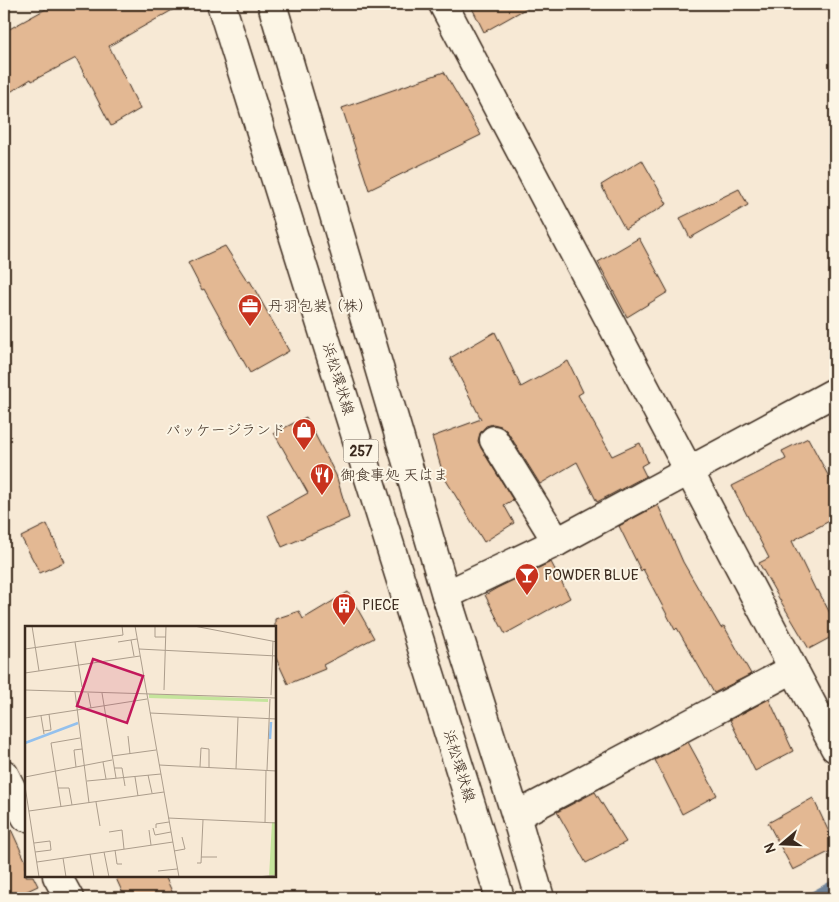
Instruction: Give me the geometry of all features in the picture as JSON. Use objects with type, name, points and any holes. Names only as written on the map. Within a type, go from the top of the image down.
[{"type":"main road","name":"浜松環状線","points":[[221,4],[500,898]]},
{"type":"main road","name":"257","points":[[272,4],[446,595],[540,898]]},
{"type":"main road","points":[[442,4],[835,748]]},
{"type":"main road","points":[[446,595],[557,542],[835,392]]},
{"type":"main road","points":[[494,440],[557,542]]},
{"type":"main road","points":[[516,816],[793,669]]},
{"type":"main road","points":[[4,774],[25,815]]},
{"type":"main road","points":[[58,877],[69,898]]},
{"type":"building","points":[[55,4],[183,4],[109,46],[140,109],[111,126],[76,58],[32,81],[31,79],[4,96],[4,32]]},
{"type":"building","points":[[470,4],[534,4],[484,32]]},
{"type":"building","points":[[444,72],[481,135],[369,190],[342,108]]},
{"type":"building","points":[[642,160],[667,204],[625,229],[601,185]]},
{"type":"building","points":[[739,189],[748,205],[690,238],[680,218]]},
{"type":"building","points":[[639,238],[668,292],[627,317],[598,262]]},
{"type":"building","name":"丹羽包装（株）","points":[[225,246],[248,282],[250,281],[289,351],[250,373],[188,263]]},
{"type":"building","points":[[495,332],[521,387],[568,361],[583,392],[578,395],[612,456],[640,443],[648,462],[641,466],[646,476],[597,502],[577,462],[540,484],[507,431],[501,426],[493,424],[486,426],[480,433],[478,441],[513,500],[504,505],[514,523],[484,542],[444,477],[432,437],[481,419],[450,358]]},
{"type":"building","points":[[306,417],[336,475],[349,518],[282,547],[268,515],[308,493],[274,433]]},
{"type":"building","points":[[808,438],[835,488],[835,518],[792,541],[816,591],[818,590],[835,623],[835,635],[809,649],[759,563],[769,558],[732,486],[786,459],[782,451]]},
{"type":"building","points":[[658,505],[683,562],[721,628],[724,626],[751,674],[714,693],[677,628],[675,630],[643,569],[641,571],[619,526]]},
{"type":"building","points":[[47,524],[64,562],[40,573],[21,537]]},
{"type":"building","name":"POWDER BLUE","points":[[551,562],[570,598],[505,634],[485,595]]},
{"type":"building","points":[[348,592],[374,638],[323,665],[325,669],[288,684],[276,658],[275,619],[299,611],[303,619]]},
{"type":"building","points":[[769,699],[793,751],[755,771],[730,720]]},
{"type":"building","points":[[688,742],[717,795],[682,814],[655,760]]},
{"type":"building","points":[[595,792],[626,842],[586,863],[557,812]]},
{"type":"building","points":[[813,798],[835,845],[835,849],[793,870],[768,823]]},
{"type":"building","points":[[4,814],[25,860],[25,877],[34,877],[38,886],[12,898],[4,898]]},
{"type":"building","points":[[115,877],[165,877],[175,898],[125,898]]},
{"type":"waterway","points":[[809,898],[835,884]]},
{"type":"place","name":"丹羽包装（株）","points":[[250,327]]},
{"type":"place","name":"パッケージランド","points":[[304,451]]},
{"type":"place","name":"御食事処 天はま","points":[[322,496]]},
{"type":"place","name":"POWDER BLUE","points":[[527,596]]},
{"type":"place","name":"PIECE","points":[[344,626]]}]
